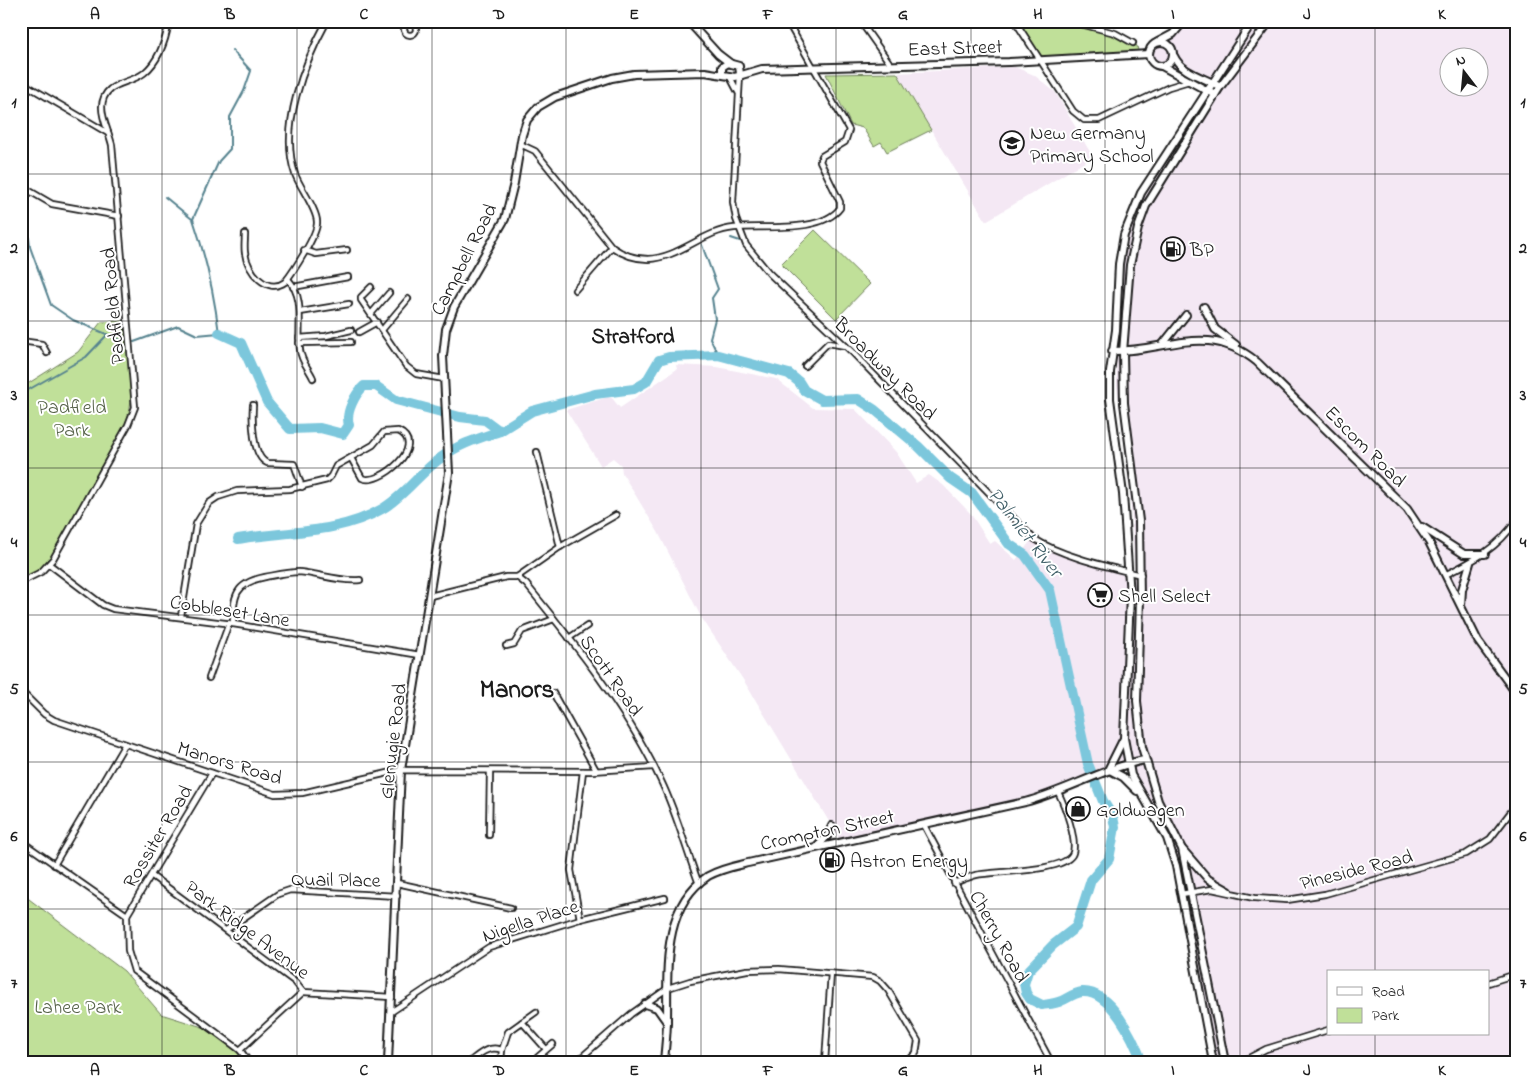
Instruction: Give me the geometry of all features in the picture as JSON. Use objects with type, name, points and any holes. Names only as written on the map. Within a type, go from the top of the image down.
[{"type":"street","name":"Padfield Road","points":[[21,582],[49,564],[105,467],[135,408],[118,216],[108,133],[103,114],[105,95],[114,86],[146,70],[164,42],[170,21]]},
{"type":"street","points":[[245,234],[246,257],[257,278],[268,285],[275,286],[282,285],[288,279],[317,224],[316,216],[295,173],[289,141],[292,114],[304,74],[316,40],[327,21]]},
{"type":"street","points":[[688,21],[718,54],[731,64],[724,70]]},
{"type":"street","points":[[520,144],[533,149],[540,156],[612,247],[628,256],[647,259],[660,257],[676,252],[720,232],[738,228],[796,227],[816,222],[838,210],[840,202],[820,161],[822,156],[845,142],[848,136],[848,126],[787,21]]},
{"type":"street","points":[[860,21],[891,65]]},
{"type":"street","points":[[1016,21],[1079,118],[1088,121],[1099,120],[1150,96],[1189,81]]},
{"type":"street","points":[[1069,21],[1096,24],[1133,43]]},
{"type":"street","points":[[1184,21],[1177,30],[1151,46],[1149,54],[1151,62],[1215,95]]},
{"type":"street","points":[[1213,1062],[1176,866],[1167,838],[1140,794],[1129,764],[1124,738],[1130,596],[1121,470],[1110,399],[1112,351],[1116,330],[1121,250],[1130,216],[1145,185],[1253,21]]},
{"type":"street","points":[[1229,891],[1208,879],[1182,849],[1158,801],[1144,760],[1137,701],[1141,576],[1139,521],[1124,403],[1123,352],[1130,265],[1141,217],[1153,192],[1220,87],[1270,21]]},
{"type":"street","points":[[1177,30],[1172,48],[1179,65],[1220,87]]},
{"type":"street","points":[[1158,42],[1166,43],[1172,48]]},
{"type":"street","points":[[718,54],[724,70],[735,84],[739,95]]},
{"type":"street","name":"East Street","points":[[731,64],[762,69],[815,68],[1149,54]]},
{"type":"street","points":[[1162,66],[1170,63],[1174,56]]},
{"type":"street","points":[[739,66],[740,75]]},
{"type":"street","name":"East Street","points":[[724,70],[740,75],[762,69]]},
{"type":"street","name":"Campbell Road","points":[[448,486],[450,460],[442,356],[446,329],[461,294],[505,219],[514,184],[525,125],[534,111],[556,97],[612,78],[634,74],[724,70]]},
{"type":"street","name":"Broadway Road","points":[[740,75],[733,193],[738,228],[746,245],[763,267],[845,346],[1033,538],[1049,546],[1096,563],[1141,576]]},
{"type":"street","points":[[21,82],[108,133]]},
{"type":"street","points":[[21,186],[52,204],[118,216]]},
{"type":"street","points":[[574,290],[612,247]]},
{"type":"street","points":[[304,250],[316,254],[347,250]]},
{"type":"street","points":[[293,287],[348,277]]},
{"type":"street","points":[[288,279],[293,287],[300,312],[300,354],[313,378]]},
{"type":"street","points":[[371,287],[361,298],[412,371],[422,376],[444,379]]},
{"type":"street","points":[[371,314],[389,293]]},
{"type":"street","points":[[382,330],[408,299]]},
{"type":"street","points":[[300,312],[349,304]]},
{"type":"street","points":[[1204,307],[1215,329],[1242,350]]},
{"type":"street","points":[[1162,345],[1175,332],[1186,315]]},
{"type":"street","points":[[359,332],[377,322]]},
{"type":"street","points":[[299,341],[351,330]]},
{"type":"street","name":"Escom Road","points":[[1112,351],[1123,352],[1205,340],[1242,350],[1273,377],[1407,509],[1419,525],[1478,641],[1516,693]]},
{"type":"street","points":[[21,341],[42,344],[47,353]]},
{"type":"street","points":[[299,341],[351,342]]},
{"type":"street","points":[[805,366],[826,344],[845,346]]},
{"type":"street","points":[[253,405],[254,438],[260,456],[267,463],[294,464],[302,487]]},
{"type":"street","points":[[181,616],[196,524],[209,503],[218,497],[237,491],[270,491],[302,487],[327,480],[332,476],[336,466],[373,445],[384,432],[398,431],[408,440],[409,447],[404,456],[389,470],[373,479],[362,478],[351,458]]},
{"type":"street","points":[[537,452],[560,547]]},
{"type":"street","name":"Glenugie Road","points":[[388,1062],[397,896],[401,770],[448,486]]},
{"type":"street","points":[[430,596],[506,577],[517,577],[560,547],[616,515]]},
{"type":"street","points":[[1445,575],[1485,554],[1511,529],[1516,521]]},
{"type":"street","points":[[1419,525],[1464,554],[1485,554]]},
{"type":"street","points":[[1511,529],[1516,532]]},
{"type":"street","points":[[1461,607],[1462,590],[1470,563]]},
{"type":"street","name":"Cobbleset Lane","points":[[49,564],[109,608],[181,616],[420,655]]},
{"type":"street","points":[[209,678],[231,624],[236,595],[241,586],[252,580],[300,572],[342,580],[360,580]]},
{"type":"street","name":"Scott Road","points":[[517,577],[526,584],[591,666],[654,767],[678,823],[699,884]]},
{"type":"street","points":[[506,646],[514,644],[522,631],[554,619]]},
{"type":"street","points":[[569,638],[587,626]]},
{"type":"street","name":"Manors Road","points":[[21,691],[44,714],[54,720],[268,792],[287,795],[401,770],[583,771],[654,767]]},
{"type":"street","points":[[553,693],[596,770]]},
{"type":"street","points":[[1124,738],[1108,770],[1120,774],[1140,794]]},
{"type":"street","points":[[54,865],[125,744]]},
{"type":"street","name":"Crompton Street","points":[[664,1062],[668,1023],[669,959],[676,918],[684,900],[699,884],[715,873],[728,868],[816,848],[1002,808],[1058,792],[1108,770],[1144,760]]},
{"type":"street","points":[[489,835],[490,771]]},
{"type":"street","points":[[580,919],[571,870],[583,771]]},
{"type":"street","name":"Rossiter Road","points":[[127,915],[212,773]]},
{"type":"street","points":[[954,883],[978,874],[1038,868],[1069,859],[1073,853],[1074,843],[1063,802],[1058,792]]},
{"type":"street","name":"Pineside Road","points":[[1181,894],[1190,891],[1212,889],[1229,891],[1254,898],[1297,900],[1440,863],[1480,847],[1498,830],[1516,805]]},
{"type":"street","name":"Cherry Road","points":[[924,825],[1050,1062]]},
{"type":"street","points":[[816,848],[825,840],[832,826]]},
{"type":"street","points":[[21,841],[127,915],[128,951],[134,971],[240,1050],[249,1062]]},
{"type":"street","points":[[1182,849],[1225,1062]]},
{"type":"street","name":"Park Ridge Avenue","points":[[152,876],[294,982],[303,992],[392,997]]},
{"type":"street","points":[[397,884],[511,908]]},
{"type":"street","name":"Quail Place","points":[[226,930],[278,894],[290,890],[397,896]]},
{"type":"street","name":"Nigella Place","points":[[391,1012],[480,951],[518,937],[580,919],[665,898]]},
{"type":"street","points":[[576,1062],[645,1004],[668,988],[690,981],[747,970],[779,969],[873,977],[883,984],[918,1041],[916,1053],[907,1062]]},
{"type":"street","points":[[825,1062],[831,973]]},
{"type":"street","points":[[1490,982],[1516,974]]},
{"type":"street","points":[[240,1050],[303,992]]},
{"type":"street","points":[[645,1004],[657,1008],[668,1023]]},
{"type":"street","points":[[501,1062],[506,1036],[536,1012]]},
{"type":"street","points":[[522,1022],[546,1049]]},
{"type":"street","points":[[1242,1062],[1266,1048],[1327,1030]]},
{"type":"street","points":[[532,1062],[553,1044]]},
{"type":"street","points":[[469,1062],[490,1048],[502,1050]]},
{"type":"shaded area","points":[[1184,21],[1516,21],[1516,1062],[1214,1062],[1177,866],[1129,764],[1058,792],[842,843],[744,681],[701,617],[658,532],[622,473],[621,465],[613,458],[601,466],[566,410],[608,397],[612,398],[620,408],[677,369],[676,365],[717,367],[776,379],[813,408],[855,409],[896,452],[916,483],[929,475],[943,485],[971,514],[990,544],[995,541],[1016,560],[1033,538],[1042,544],[1135,575],[1130,492],[1117,385],[1116,351],[1121,250],[1135,203],[1206,91],[1139,55],[1148,53]]},
{"type":"shaded area","name":"New Germany Primary School","points":[[1015,67],[1034,75],[1055,92],[1093,157],[986,221],[897,73]]},
{"type":"green space","points":[[1015,21],[1070,21],[1096,27],[1133,43],[1137,46],[1139,55],[1040,60]]},
{"type":"green space","points":[[897,73],[931,130],[887,152],[881,142],[874,146],[863,128],[851,125],[826,74]]},
{"type":"green space","points":[[815,230],[870,284],[836,319],[781,264]]},
{"type":"green space","name":"Padfield Park","points":[[125,321],[130,345],[132,373],[131,401],[126,424],[55,553],[41,571],[21,581],[21,388],[78,352],[101,322]]},
{"type":"green space","name":"Lahee Park","points":[[21,893],[124,971],[161,1014],[212,1030],[239,1050],[248,1062],[21,1062]]},
{"type":"waterway","points":[[134,342],[178,326],[197,335],[219,333],[209,275],[193,219],[219,161],[230,149],[230,117],[244,91],[251,71],[232,50]]},
{"type":"waterway","points":[[165,197],[192,219]]},
{"type":"waterway","name":"Palmiet River","points":[[21,209],[26,212],[30,247],[51,305],[73,320],[123,341]]},
{"type":"waterway","points":[[731,238],[740,241]]},
{"type":"waterway","points":[[702,245],[718,289],[712,298],[715,319],[710,338],[718,355]]},
{"type":"waterway","name":"Palmiet River","points":[[219,333],[241,343],[267,402],[290,429],[320,428],[343,434],[349,425],[348,415],[357,394],[364,386],[376,386],[396,400],[460,417],[485,420],[500,431],[532,411],[595,394],[634,389],[646,382],[659,360],[669,357],[718,355],[789,374],[799,382],[804,390],[822,400],[858,399],[875,410],[918,446],[950,478],[972,493],[1009,544],[1025,555],[1050,590],[1088,764],[1103,801],[1113,817],[1115,827],[1109,859],[1091,880],[1076,927],[1053,945],[1028,971],[1024,984],[1030,999],[1042,1005],[1059,1002],[1082,992],[1093,994],[1102,999],[1112,1007],[1120,1018],[1142,1062]]},
{"type":"waterway","points":[[21,394],[86,357],[107,335]]},
{"type":"waterway","name":"Palmiet River","points":[[238,539],[330,527],[365,517],[390,504],[434,463],[455,448],[500,431]]},
{"type":"place","name":"New Germany Primary School","points":[[1012,143]]},
{"type":"place","name":"BP","points":[[1173,249]]},
{"type":"place","name":"Shell Select","points":[[1100,595]]},
{"type":"place","name":"Goldwagen","points":[[1078,809]]},
{"type":"place","name":"Astron Energy","points":[[832,860]]},
{"type":"district","name":"Stratford","points":[[633,336]]},
{"type":"district","name":"Manors","points":[[517,688]]}]
